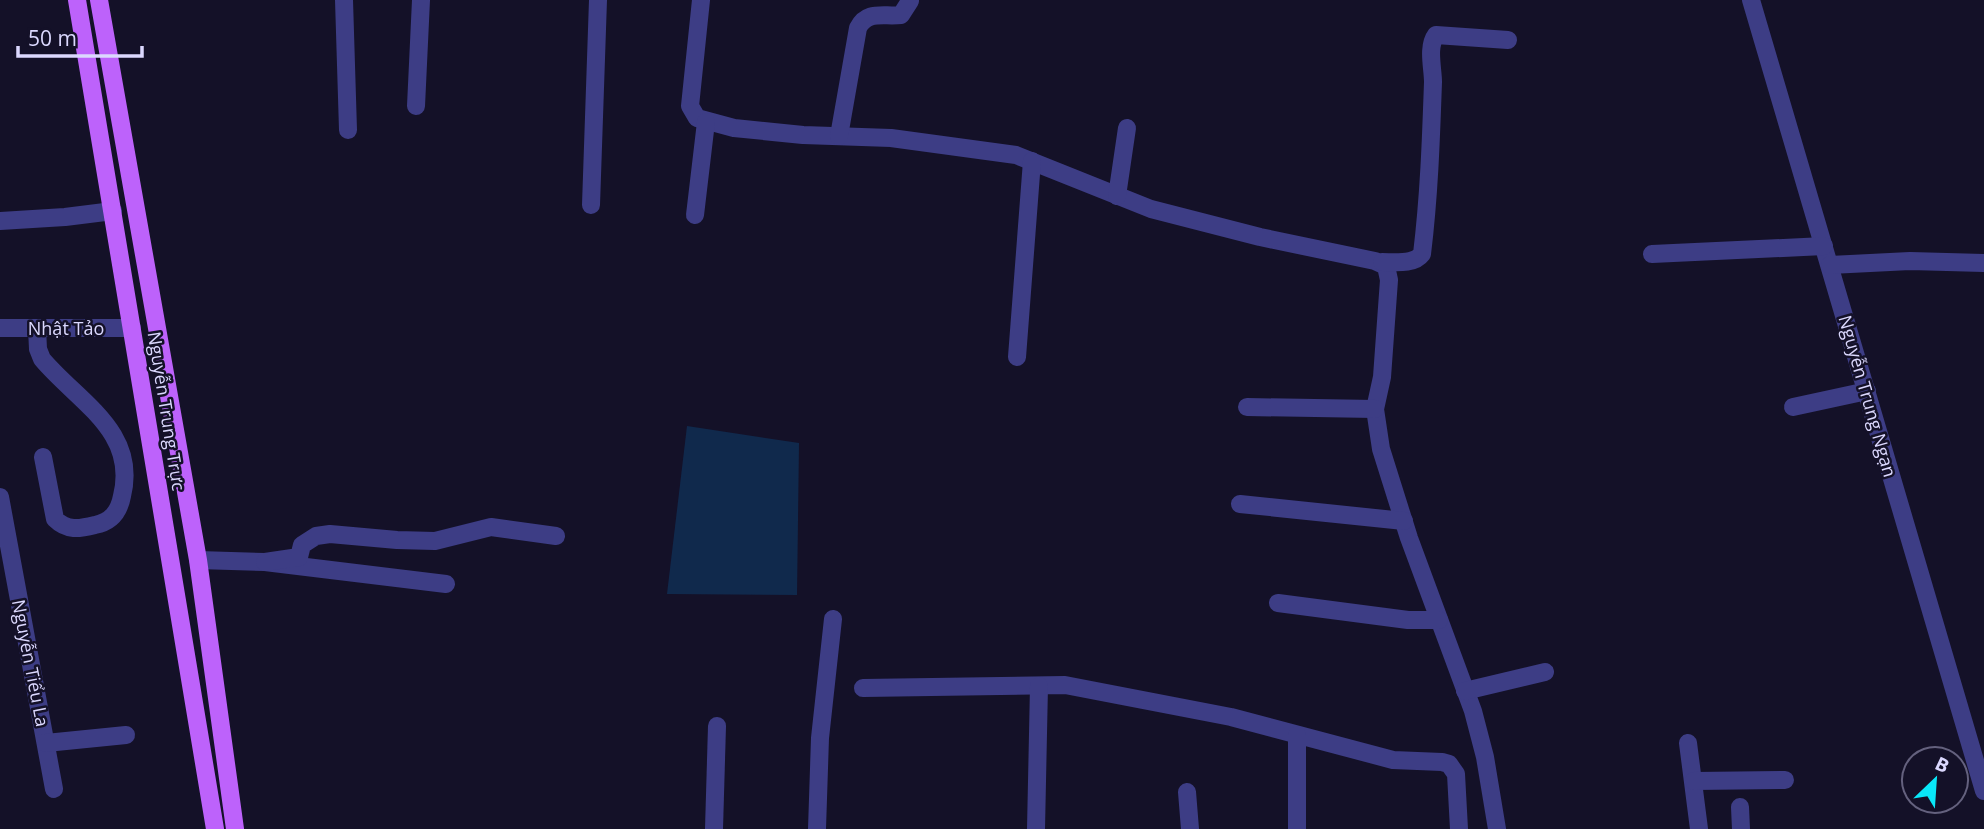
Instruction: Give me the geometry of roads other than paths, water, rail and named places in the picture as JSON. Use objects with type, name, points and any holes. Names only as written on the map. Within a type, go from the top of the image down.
[{"type":"main road","name":"Nguyễn Trung Trực","points":[[78,0],[215,829]]},
{"type":"main road","name":"Nguyễn Trung Trực","points":[[99,0],[198,560],[235,829]]},
{"type":"main road","points":[[132,328],[157,326]]},
{"type":"street","points":[[344,0],[348,130]]},
{"type":"street","points":[[416,106],[421,0]]},
{"type":"street","points":[[590,205],[598,0]]},
{"type":"street","points":[[701,0],[690,106],[697,118],[706,122],[763,131],[891,138],[996,151],[1032,161],[1118,196],[1194,221],[1382,262],[1411,261],[1422,254],[1430,152],[1434,38],[1436,35],[1508,40]]},
{"type":"street","name":"Nguyễn Trung Ngạn","points":[[1751,0],[1984,791]]},
{"type":"street","points":[[839,136],[858,28],[863,19],[870,15],[901,15],[910,1]]},
{"type":"street","points":[[695,215],[706,122]]},
{"type":"street","points":[[1118,196],[1127,128]]},
{"type":"street","points":[[1017,356],[1032,161]]},
{"type":"street","points":[[0,221],[65,218],[113,211]]},
{"type":"street","points":[[1652,254],[1824,246]]},
{"type":"street","points":[[1829,265],[1910,261],[1984,263]]},
{"type":"street","points":[[1382,262],[1387,266],[1389,281],[1382,377],[1375,409],[1381,449],[1465,691],[1485,757],[1497,829]]},
{"type":"street","name":"Nhật Tảo","points":[[0,328],[132,328]]},
{"type":"street","points":[[37,328],[38,349],[42,359],[109,426],[118,440],[124,462],[125,482],[116,513],[105,523],[83,528],[68,528],[61,524],[55,519],[44,457]]},
{"type":"street","points":[[1793,407],[1867,391]]},
{"type":"street","points":[[1247,407],[1375,409]]},
{"type":"street","name":"Nguyễn Tiểu La","points":[[0,496],[54,789]]},
{"type":"street","points":[[1240,504],[1404,521]]},
{"type":"street","points":[[265,562],[299,557],[302,545],[316,536],[330,534],[435,541],[491,527],[556,536]]},
{"type":"street","points":[[198,560],[265,562],[446,584]]},
{"type":"street","points":[[1278,603],[1408,620],[1439,620]]},
{"type":"street","points":[[817,829],[820,738],[833,619]]},
{"type":"street","points":[[1465,691],[1545,672]]},
{"type":"street","points":[[1036,829],[1039,685]]},
{"type":"street","points":[[863,688],[1065,685],[1231,717],[1393,760],[1449,764],[1456,774],[1459,829]]},
{"type":"street","points":[[714,829],[717,726]]},
{"type":"street","points":[[46,743],[126,735]]},
{"type":"street","points":[[1297,735],[1297,829]]},
{"type":"street","points":[[1688,743],[1699,829]]},
{"type":"street","points":[[1694,781],[1785,780]]},
{"type":"street","points":[[1187,792],[1190,829]]},
{"type":"street","points":[[1740,807],[1741,829]]},
{"type":"water","points":[[687,426],[799,443],[797,595],[667,594]]}]
